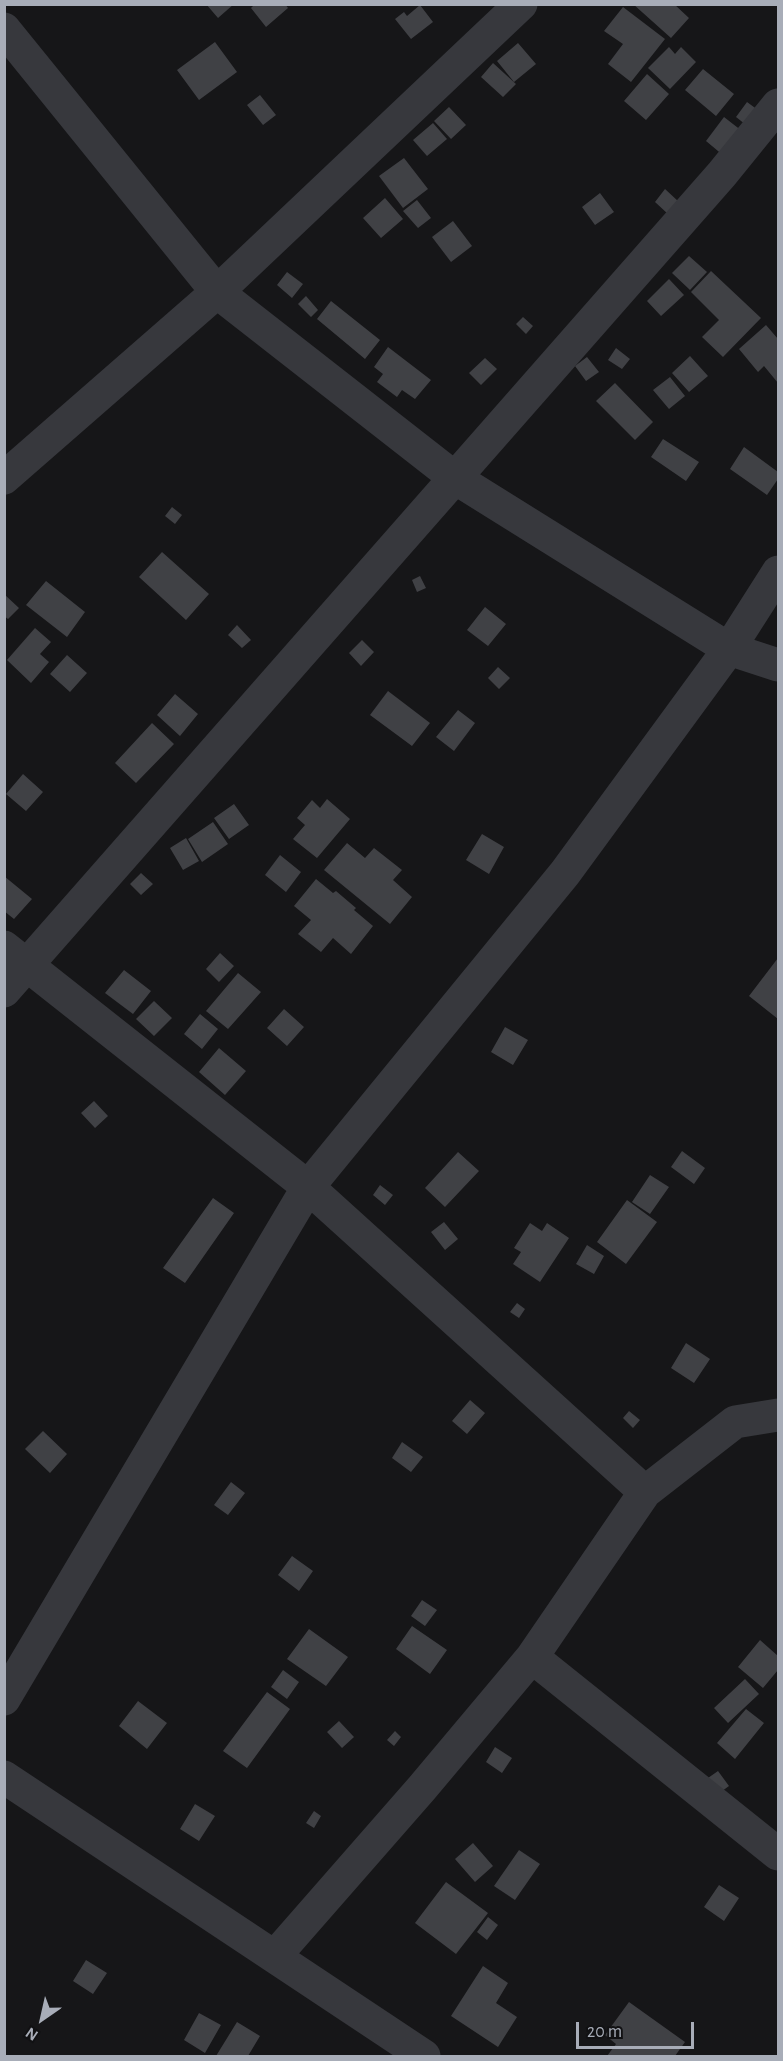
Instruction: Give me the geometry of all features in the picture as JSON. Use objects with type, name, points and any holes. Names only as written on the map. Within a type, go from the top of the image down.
[{"type":"street","points":[[4,478],[217,292],[521,4]]},
{"type":"street","points":[[4,29],[217,292],[455,478],[729,649],[778,665]]},
{"type":"street","points":[[4,991],[15,957],[455,478],[722,174],[778,105]]},
{"type":"street","points":[[4,1699],[308,1187],[565,873],[729,649],[778,572]]},
{"type":"street","points":[[15,957],[308,1187],[645,1492]]},
{"type":"street","points":[[275,1956],[422,1788],[532,1657],[645,1492],[735,1422],[778,1415]]},
{"type":"street","points":[[532,1657],[778,1854]]},
{"type":"street","points":[[4,1777],[275,1956],[390,2047],[424,2056]]},
{"type":"building","points":[[206,4],[234,4],[218,18]]},
{"type":"building","points":[[255,4],[285,4],[288,8],[266,27],[251,8]]},
{"type":"building","points":[[633,4],[674,4],[689,18],[671,38]]},
{"type":"building","points":[[420,5],[433,22],[411,39],[395,19],[404,12],[407,16]]},
{"type":"building","points":[[623,7],[665,39],[631,82],[608,64],[623,44],[604,31]]},
{"type":"building","points":[[215,42],[237,72],[199,100],[177,70]]},
{"type":"building","points":[[518,43],[536,64],[514,82],[497,61]]},
{"type":"building","points":[[669,47],[675,54],[681,47],[696,62],[670,89],[648,68]]},
{"type":"building","points":[[493,63],[516,84],[503,97],[481,77]]},
{"type":"building","points":[[703,69],[734,94],[716,116],[685,90]]},
{"type":"building","points":[[647,74],[669,94],[646,120],[624,101]]},
{"type":"building","points":[[260,95],[276,115],[263,125],[247,105]]},
{"type":"building","points":[[747,102],[762,113],[750,128],[736,117]]},
{"type":"building","points":[[449,107],[466,125],[451,139],[434,121]]},
{"type":"building","points":[[724,117],[742,131],[724,156],[706,141]]},
{"type":"building","points":[[433,123],[447,139],[427,156],[413,140]]},
{"type":"building","points":[[404,158],[428,189],[403,208],[379,176]]},
{"type":"building","points":[[665,189],[679,202],[668,214],[655,202]]},
{"type":"building","points":[[600,193],[614,212],[595,225],[582,207]]},
{"type":"building","points":[[385,198],[403,219],[381,238],[363,218]]},
{"type":"building","points":[[417,200],[431,218],[418,228],[403,211]]},
{"type":"building","points":[[453,221],[472,246],[451,262],[432,237]]},
{"type":"building","points":[[689,256],[707,272],[690,290],[672,273]]},
{"type":"building","points":[[711,271],[761,318],[723,357],[702,337],[719,320],[691,292]]},
{"type":"building","points":[[287,272],[303,284],[292,298],[277,285]]},
{"type":"building","points":[[669,279],[684,295],[661,316],[647,301]]},
{"type":"building","points":[[306,296],[318,310],[311,317],[298,304]]},
{"type":"building","points":[[331,301],[380,340],[365,359],[317,319]]},
{"type":"building","points":[[523,317],[533,326],[526,334],[516,324]]},
{"type":"building","points":[[766,325],[778,339],[778,383],[764,366],[758,372],[739,349]]},
{"type":"building","points":[[388,347],[431,380],[415,399],[402,390],[397,397],[377,382],[383,374],[374,367]]},
{"type":"building","points":[[616,348],[630,359],[622,369],[608,360]]},
{"type":"building","points":[[690,356],[708,376],[689,392],[672,373]]},
{"type":"building","points":[[587,357],[599,372],[586,381],[575,366]]},
{"type":"building","points":[[485,358],[497,369],[481,385],[469,373]]},
{"type":"building","points":[[670,377],[685,396],[669,409],[653,390]]},
{"type":"building","points":[[615,383],[653,422],[635,440],[596,401]]},
{"type":"building","points":[[663,439],[699,462],[686,481],[651,457]]},
{"type":"building","points":[[744,447],[778,472],[778,479],[767,495],[730,469]]},
{"type":"building","points":[[172,507],[182,515],[175,524],[165,516]]},
{"type":"building","points":[[162,552],[209,594],[186,620],[139,577]]},
{"type":"building","points":[[420,576],[426,588],[417,592],[412,580]]},
{"type":"building","points":[[46,581],[85,612],[67,637],[26,605]]},
{"type":"building","points":[[4,594],[19,608],[8,619],[4,616]]},
{"type":"building","points":[[485,607],[506,624],[488,646],[467,630]]},
{"type":"building","points":[[237,625],[251,640],[242,648],[228,635]]},
{"type":"building","points":[[35,628],[51,642],[40,654],[49,662],[31,683],[7,660]]},
{"type":"building","points":[[362,640],[374,652],[361,666],[349,653]]},
{"type":"building","points":[[67,655],[87,673],[70,692],[50,674]]},
{"type":"building","points":[[498,667],[510,678],[499,689],[488,678]]},
{"type":"building","points":[[388,691],[430,723],[412,746],[370,715]]},
{"type":"building","points":[[175,694],[198,714],[180,736],[157,715]]},
{"type":"building","points":[[458,710],[475,723],[454,751],[436,737]]},
{"type":"building","points":[[152,723],[174,744],[136,783],[115,763]]},
{"type":"building","points":[[23,774],[43,792],[26,811],[6,794]]},
{"type":"building","points":[[327,799],[350,819],[317,858],[293,839],[305,825],[297,818],[312,800],[320,808]]},
{"type":"building","points":[[234,804],[249,825],[229,839],[214,818]]},
{"type":"building","points":[[213,822],[228,844],[202,862],[188,839]]},
{"type":"building","points":[[482,834],[504,847],[489,874],[466,860]]},
{"type":"building","points":[[186,838],[199,861],[183,870],[170,848]]},
{"type":"building","points":[[347,843],[365,858],[374,848],[402,870],[393,880],[412,897],[390,924],[324,870]]},
{"type":"building","points":[[280,855],[301,872],[286,892],[265,875]]},
{"type":"building","points":[[141,873],[153,884],[141,895],[130,884]]},
{"type":"building","points":[[4,876],[32,899],[14,919],[4,911]]},
{"type":"building","points":[[316,879],[333,893],[336,891],[373,926],[351,954],[333,938],[321,952],[298,934],[311,920],[294,906]]},
{"type":"building","points":[[220,953],[234,966],[219,982],[206,969]]},
{"type":"building","points":[[778,958],[778,1019],[749,996]]},
{"type":"building","points":[[124,970],[151,991],[133,1014],[105,993]]},
{"type":"building","points":[[238,973],[261,992],[228,1029],[206,1011]]},
{"type":"building","points":[[154,1001],[172,1018],[154,1036],[136,1019]]},
{"type":"building","points":[[284,1009],[304,1027],[287,1046],[267,1028]]},
{"type":"building","points":[[200,1014],[218,1029],[202,1049],[184,1034]]},
{"type":"building","points":[[505,1027],[528,1040],[513,1065],[491,1052]]},
{"type":"building","points":[[219,1048],[246,1071],[225,1095],[199,1072]]},
{"type":"building","points":[[94,1101],[108,1116],[95,1128],[81,1113]]},
{"type":"building","points":[[682,1151],[705,1168],[694,1184],[671,1167]]},
{"type":"building","points":[[458,1152],[479,1171],[445,1207],[425,1188]]},
{"type":"building","points":[[650,1175],[669,1187],[650,1214],[632,1202]]},
{"type":"building","points":[[380,1185],[393,1195],[385,1205],[373,1195]]},
{"type":"building","points":[[213,1198],[234,1213],[185,1283],[163,1268]]},
{"type":"building","points":[[627,1200],[657,1222],[626,1264],[597,1242]]},
{"type":"building","points":[[444,1222],[458,1239],[445,1250],[431,1232]]},
{"type":"building","points":[[530,1223],[542,1231],[547,1223],[569,1238],[540,1282],[513,1264],[521,1252],[514,1248]]},
{"type":"building","points":[[587,1245],[604,1256],[594,1274],[576,1264]]},
{"type":"building","points":[[517,1303],[525,1309],[519,1318],[510,1312]]},
{"type":"building","points":[[686,1343],[710,1359],[694,1383],[671,1368]]},
{"type":"building","points":[[470,1400],[485,1413],[467,1434],[452,1421]]},
{"type":"building","points":[[629,1411],[640,1420],[633,1428],[623,1418]]},
{"type":"building","points":[[43,1431],[67,1454],[50,1473],[25,1449]]},
{"type":"building","points":[[402,1442],[423,1457],[411,1472],[392,1458]]},
{"type":"building","points":[[231,1482],[245,1493],[228,1515],[214,1505]]},
{"type":"building","points":[[292,1556],[313,1571],[299,1591],[278,1575]]},
{"type":"building","points":[[422,1600],[437,1610],[425,1626],[411,1616]]},
{"type":"building","points":[[412,1626],[447,1650],[430,1674],[396,1649]]},
{"type":"building","points":[[309,1629],[348,1657],[326,1686],[287,1659]]},
{"type":"building","points":[[760,1640],[778,1656],[778,1670],[763,1688],[738,1667]]},
{"type":"building","points":[[283,1670],[299,1682],[287,1699],[271,1687]]},
{"type":"building","points":[[745,1679],[759,1694],[728,1723],[714,1708]]},
{"type":"building","points":[[267,1692],[290,1709],[247,1768],[223,1751]]},
{"type":"building","points":[[138,1701],[167,1723],[147,1749],[119,1726]]},
{"type":"building","points":[[746,1709],[764,1723],[735,1759],[717,1743]]},
{"type":"building","points":[[339,1721],[354,1737],[342,1748],[327,1732]]},
{"type":"building","points":[[395,1731],[401,1737],[394,1746],[387,1740]]},
{"type":"building","points":[[495,1747],[512,1758],[502,1773],[486,1762]]},
{"type":"building","points":[[718,1771],[729,1786],[718,1794],[708,1778]]},
{"type":"building","points":[[195,1804],[215,1816],[199,1841],[180,1829]]},
{"type":"building","points":[[314,1811],[321,1816],[314,1828],[306,1823]]},
{"type":"building","points":[[473,1843],[493,1866],[475,1882],[455,1859]]},
{"type":"building","points":[[519,1850],[540,1864],[515,1900],[494,1886]]},
{"type":"building","points":[[446,1882],[488,1913],[456,1954],[415,1923]]},
{"type":"building","points":[[719,1885],[739,1898],[724,1921],[704,1907]]},
{"type":"building","points":[[488,1917],[498,1925],[487,1940],[477,1932]]},
{"type":"building","points":[[86,1960],[107,1973],[93,1994],[73,1981]]},
{"type":"building","points":[[483,1966],[508,1983],[496,2003],[517,2017],[498,2047],[451,2016]]},
{"type":"building","points":[[629,2002],[685,2042],[675,2056],[607,2056],[616,2044],[605,2035]]},
{"type":"building","points":[[199,2013],[221,2025],[205,2053],[184,2040]]},
{"type":"building","points":[[237,2022],[260,2036],[248,2056],[216,2056]]}]
